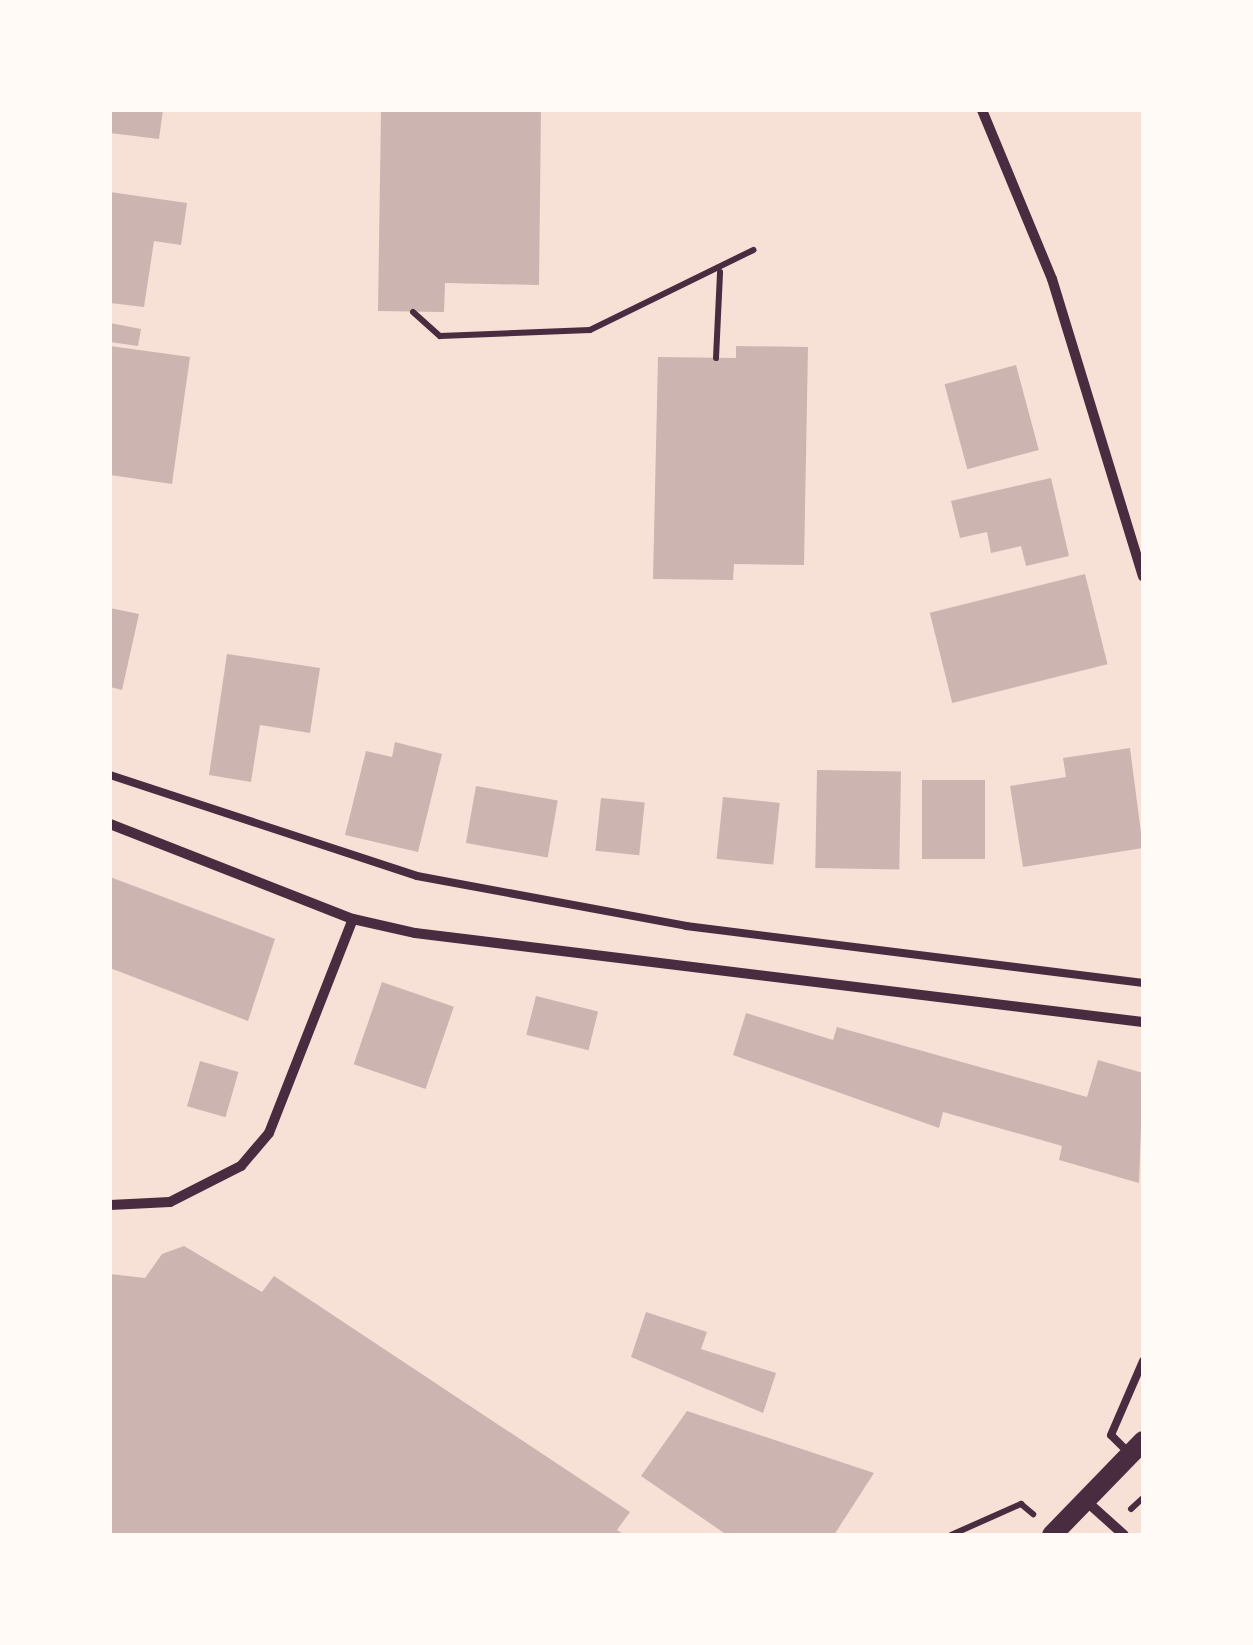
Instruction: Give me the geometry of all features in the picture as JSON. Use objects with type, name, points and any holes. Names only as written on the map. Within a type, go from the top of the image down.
[{"type":"main road","points":[[1052,1535],[1137,1448]]},
{"type":"street","points":[[982,110],[1058,295],[1143,576]]},
{"type":"street","points":[[110,824],[353,919],[1143,1022]]},
{"type":"street","points":[[110,1205],[170,1202],[242,1166],[269,1133],[353,919]]},
{"type":"street","points":[[1086,1500],[1124,1535]]},
{"type":"lane","points":[[110,775],[417,876],[686,926],[1143,983]]},
{"type":"lane","points":[[1137,1448],[1112,1435],[1140,1365]]},
{"type":"path","points":[[413,312],[440,336],[590,330],[720,272],[753,250]]},
{"type":"path","points":[[716,358],[720,272]]},
{"type":"path","points":[[951,1535],[1021,1504]]},
{"type":"building","points":[[110,110],[163,110],[159,139],[110,133]]},
{"type":"building","points":[[381,110],[541,110],[539,285],[445,283],[444,312],[378,311]]},
{"type":"building","points":[[110,192],[187,203],[181,245],[154,241],[144,307],[110,303]]},
{"type":"building","points":[[110,323],[141,329],[138,346],[110,342]]},
{"type":"building","points":[[110,346],[190,357],[172,484],[110,475]]},
{"type":"building","points":[[736,346],[808,347],[804,565],[734,564],[733,580],[653,579],[658,357],[736,358]]},
{"type":"building","points":[[1016,365],[1039,450],[967,469],[945,384]]},
{"type":"building","points":[[1051,478],[1069,556],[1026,566],[1021,546],[991,553],[987,532],[960,538],[951,501]]},
{"type":"building","points":[[1085,574],[1107,664],[952,703],[930,613]]},
{"type":"building","points":[[110,608],[139,614],[122,690],[110,687]]},
{"type":"building","points":[[227,654],[320,668],[310,733],[260,725],[251,782],[209,775]]},
{"type":"building","points":[[395,742],[442,754],[418,852],[345,835],[366,751],[392,757]]},
{"type":"building","points":[[1130,748],[1143,848],[1023,867],[1010,786],[1066,777],[1063,758]]},
{"type":"building","points":[[817,770],[901,771],[899,869],[815,868]]},
{"type":"building","points":[[922,780],[985,780],[985,859],[922,859]]},
{"type":"building","points":[[476,786],[558,800],[548,858],[466,843]]},
{"type":"building","points":[[723,797],[780,803],[773,865],[717,859]]},
{"type":"building","points":[[601,798],[645,803],[639,855],[595,851]]},
{"type":"building","points":[[110,877],[275,939],[248,1021],[110,968]]},
{"type":"building","points":[[382,982],[454,1007],[426,1089],[354,1064]]},
{"type":"building","points":[[536,996],[598,1011],[588,1050],[526,1035]]},
{"type":"building","points":[[746,1013],[833,1040],[837,1027],[1087,1097],[1098,1060],[1143,1073],[1139,1183],[1059,1160],[1062,1146],[943,1112],[939,1128],[733,1055]]},
{"type":"building","points":[[200,1061],[238,1072],[225,1117],[187,1106]]},
{"type":"building","points":[[184,1246],[262,1292],[274,1276],[630,1512],[617,1530],[625,1535],[110,1535],[110,1274],[145,1278],[162,1254]]},
{"type":"building","points":[[646,1312],[707,1332],[701,1349],[776,1373],[763,1413],[631,1357]]},
{"type":"building","points":[[687,1411],[874,1473],[834,1535],[727,1535],[641,1476]]}]
